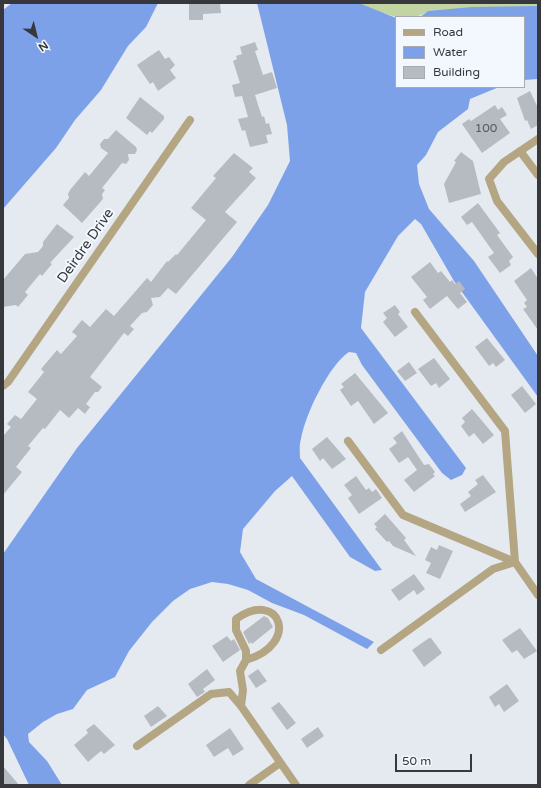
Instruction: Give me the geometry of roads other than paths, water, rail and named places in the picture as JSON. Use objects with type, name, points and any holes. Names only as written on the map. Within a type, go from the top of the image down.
[{"type":"street","name":"Deirdre Drive","points":[[3,386],[8,382],[190,120]]},
{"type":"street","points":[[538,139],[504,162],[489,179],[497,201],[538,254]]},
{"type":"street","points":[[520,151],[538,174]]},
{"type":"street","points":[[415,312],[505,431],[514,562]]},
{"type":"street","points":[[348,441],[403,515],[514,562],[538,595]]},
{"type":"street","points":[[381,650],[493,569],[514,562]]},
{"type":"street","points":[[241,706],[243,690],[240,671],[246,660],[246,651],[236,630],[236,619],[246,612],[265,611],[272,614],[279,623],[280,628],[278,635],[268,648],[246,660]]},
{"type":"street","points":[[137,746],[211,694],[229,692],[241,706],[296,785]]},
{"type":"street","points":[[249,785],[280,763]]},
{"type":"water","points":[[12,3],[158,3],[146,27],[128,46],[101,90],[75,120],[56,148],[3,209],[3,10]]},
{"type":"water","points":[[257,3],[359,3],[395,18],[395,88],[497,88],[470,99],[468,109],[438,132],[426,155],[417,165],[419,184],[429,209],[474,261],[538,356],[538,397],[454,281],[421,224],[415,219],[398,236],[365,292],[361,328],[466,468],[462,475],[451,480],[442,473],[362,365],[356,353],[349,352],[341,358],[319,391],[303,429],[300,441],[300,458],[382,570],[375,571],[350,557],[292,476],[275,491],[243,529],[240,552],[256,579],[374,642],[367,649],[304,615],[272,603],[248,590],[228,584],[212,582],[190,589],[173,601],[152,622],[129,651],[115,677],[87,690],[73,709],[57,714],[43,722],[28,734],[29,742],[47,761],[62,785],[29,785],[7,739],[3,734],[3,554],[77,448],[232,257],[268,205],[290,161],[287,125]]},
{"type":"water","points":[[538,6],[538,79],[525,80],[525,16],[421,16],[428,11],[472,7]]}]
